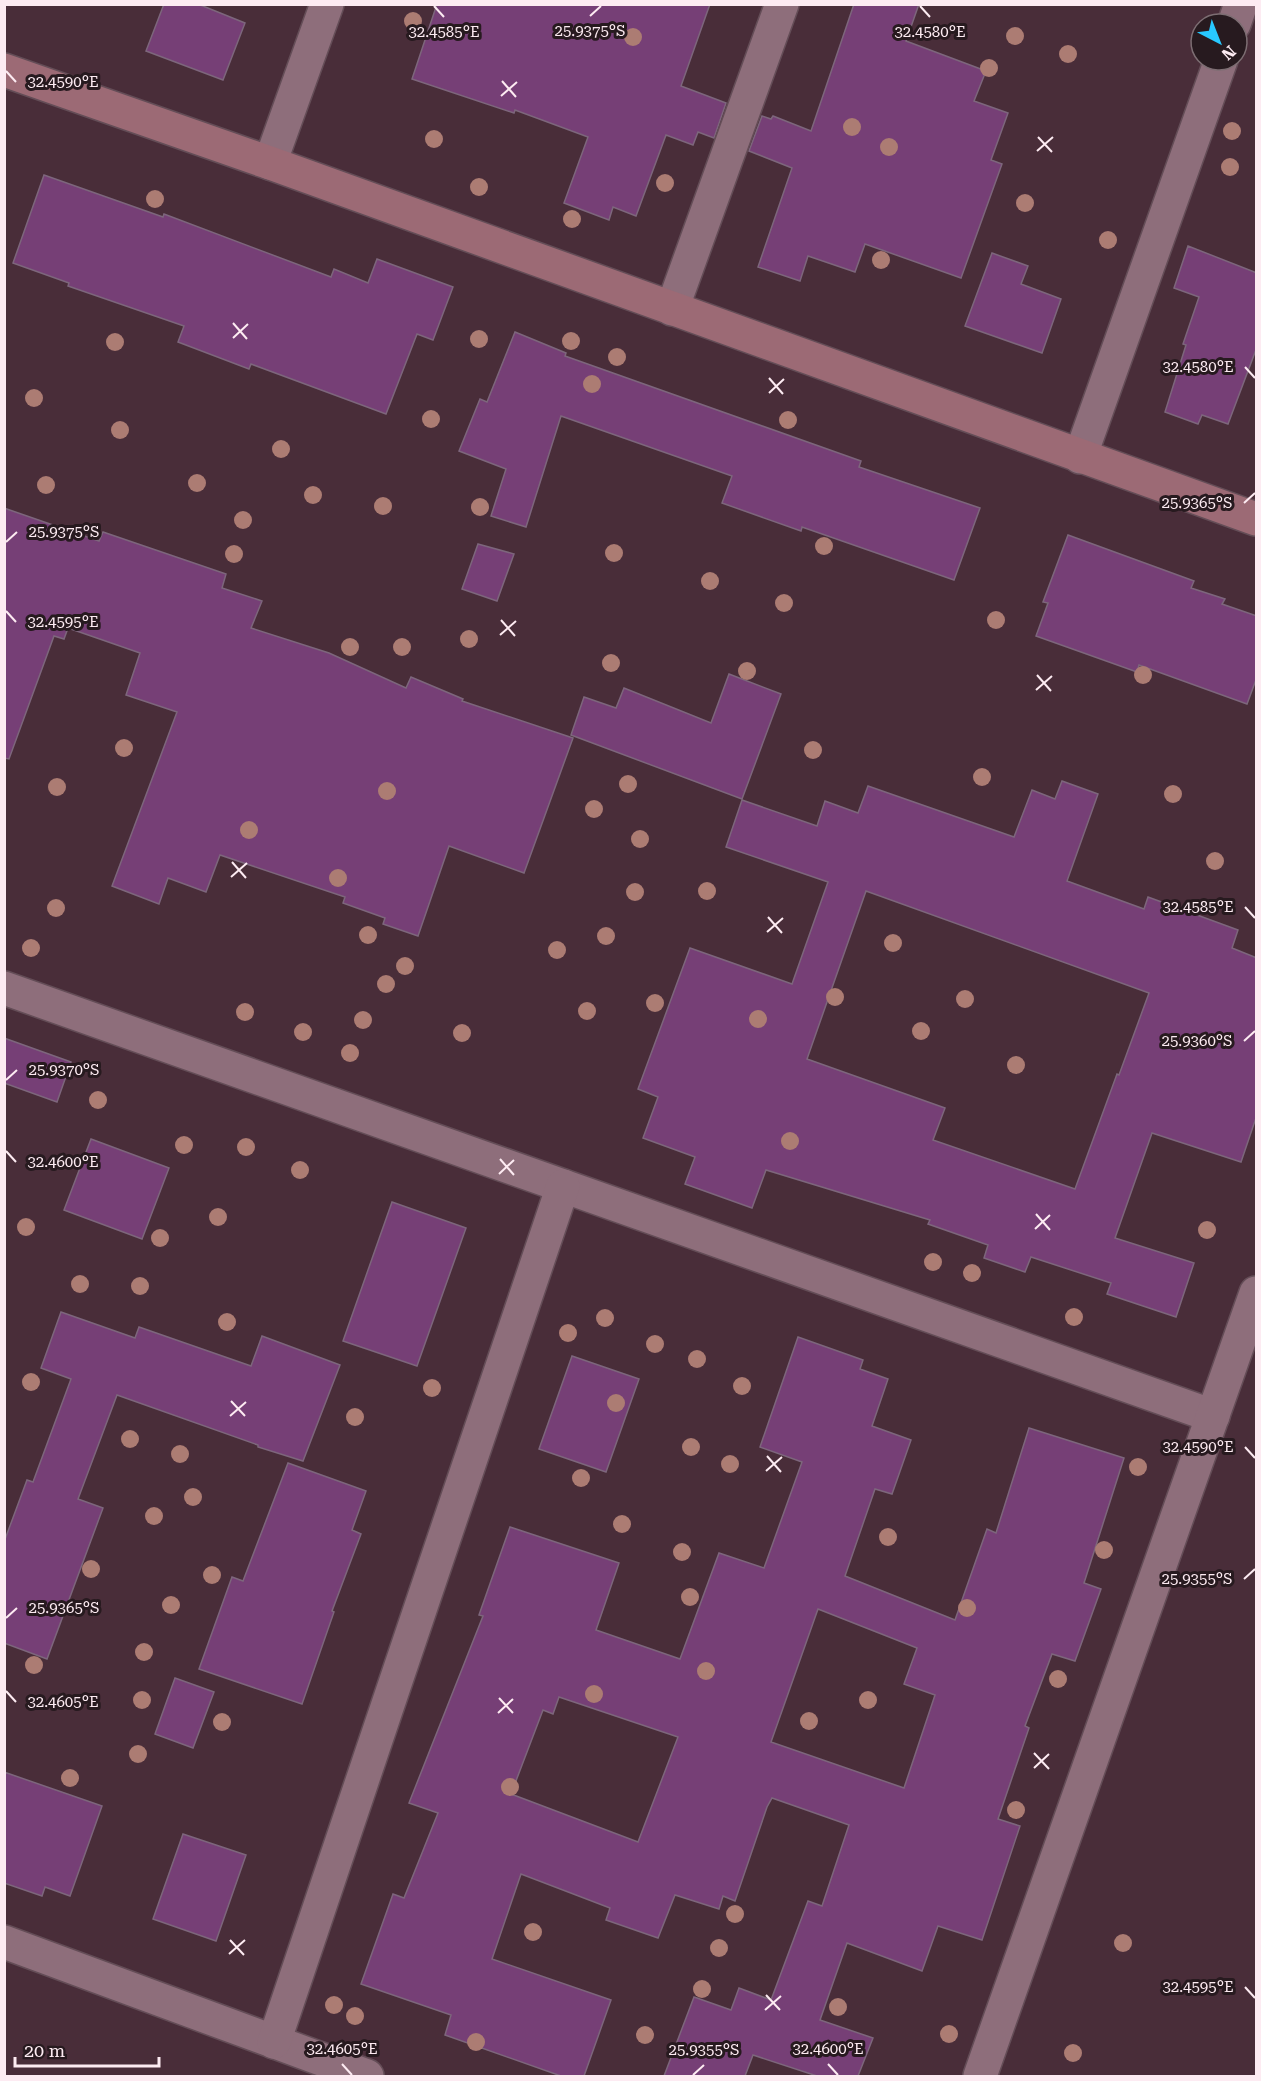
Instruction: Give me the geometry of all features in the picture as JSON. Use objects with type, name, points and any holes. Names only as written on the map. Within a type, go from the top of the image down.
[{"type":"street","points":[[270,163],[327,4]]},
{"type":"street","points":[[672,309],[782,4]]},
{"type":"street","points":[[4,70],[270,163],[1257,519]]},
{"type":"street","points":[[1080,457],[1217,72]]},
{"type":"street","points":[[4,988],[1213,1416]]},
{"type":"street","points":[[274,2042],[563,1186]]},
{"type":"street","points":[[980,2076],[1257,1293]]},
{"type":"street","points":[[4,1942],[367,2076]]},
{"type":"building","points":[[164,4],[198,4],[245,23],[223,80],[146,51]]},
{"type":"building","points":[[437,4],[710,4],[681,86],[726,103],[714,138],[698,132],[693,145],[666,135],[636,216],[613,207],[609,220],[564,203],[588,137],[515,110],[514,113],[412,79]]},
{"type":"building","points":[[854,4],[919,4],[906,41],[986,71],[974,101],[1008,113],[991,160],[1002,164],[961,278],[865,244],[855,272],[808,256],[800,281],[758,267],[792,168],[749,151],[762,116],[771,119],[773,116],[811,131]]},
{"type":"building","points":[[44,175],[163,217],[164,214],[331,277],[334,269],[368,283],[377,259],[453,287],[433,340],[417,334],[386,414],[251,364],[249,369],[178,342],[184,326],[68,286],[69,283],[13,263]]},
{"type":"building","points":[[1188,246],[1257,273],[1257,347],[1228,424],[1202,415],[1198,424],[1165,412],[1186,345],[1183,344],[1199,297],[1174,288]]},
{"type":"building","points":[[992,253],[1028,266],[1021,284],[1061,299],[1042,353],[965,326]]},
{"type":"building","points":[[515,332],[566,353],[565,356],[861,461],[859,467],[980,508],[954,580],[802,527],[801,531],[722,503],[732,476],[561,416],[526,527],[491,516],[506,469],[459,451],[480,399],[487,402]]},
{"type":"building","points":[[4,508],[99,541],[103,532],[226,574],[222,588],[262,601],[251,628],[329,653],[406,688],[411,677],[463,699],[462,701],[573,738],[524,873],[449,846],[418,936],[383,924],[385,918],[343,903],[345,897],[220,855],[206,892],[168,878],[159,904],[112,886],[177,712],[126,695],[140,653],[68,628],[64,639],[54,636],[9,759],[4,758]]},
{"type":"building","points":[[1068,535],[1194,581],[1191,588],[1225,599],[1222,604],[1257,616],[1257,677],[1247,704],[1139,665],[1137,672],[1036,636],[1048,603],[1043,602]]},
{"type":"building","points":[[478,544],[514,554],[497,601],[462,589]]},
{"type":"building","points":[[729,674],[781,694],[742,799],[571,735],[584,697],[616,708],[624,688],[711,723]]},
{"type":"building","points":[[1062,781],[1098,794],[1067,881],[1144,909],[1148,897],[1238,930],[1232,948],[1257,958],[1257,1115],[1241,1162],[1152,1133],[1115,1238],[1194,1263],[1176,1317],[1107,1294],[1111,1283],[1031,1257],[1025,1272],[984,1258],[988,1245],[928,1224],[930,1220],[766,1170],[752,1208],[685,1184],[695,1157],[643,1138],[658,1097],[638,1089],[690,948],[792,984],[828,882],[726,847],[742,800],[817,826],[825,801],[858,813],[868,786],[1014,837],[1032,790],[1055,799]],"holes":[[[866,891],[1149,993],[1075,1189],[933,1140],[945,1108],[807,1059]]]},
{"type":"building","points":[[4,1038],[71,1062],[57,1102],[4,1083]]},
{"type":"building","points":[[91,1139],[169,1168],[142,1239],[64,1210]]},
{"type":"building","points":[[392,1202],[466,1228],[417,1366],[343,1341]]},
{"type":"building","points":[[61,1312],[135,1338],[139,1327],[251,1366],[262,1336],[340,1365],[303,1461],[258,1447],[258,1445],[117,1395],[78,1499],[103,1508],[47,1659],[4,1643],[4,1542],[27,1480],[33,1482],[71,1379],[41,1368]]},
{"type":"building","points":[[798,1337],[863,1360],[860,1369],[888,1379],[872,1426],[911,1440],[892,1494],[875,1489],[845,1576],[955,1620],[987,1529],[996,1533],[1029,1428],[1124,1458],[1084,1583],[1101,1589],[1075,1661],[1052,1654],[1025,1726],[1029,1728],[998,1819],[1020,1826],[982,1940],[938,1926],[922,1971],[847,1943],[820,2020],[873,2038],[858,2076],[817,2076],[753,2055],[745,2076],[664,2076],[694,1997],[731,2010],[739,1988],[771,2000],[808,1901],[822,1906],[849,1825],[772,1798],[735,1901],[723,1896],[719,1909],[675,1895],[658,1938],[606,1920],[610,1908],[521,1874],[492,1959],[611,2000],[584,2076],[561,2076],[445,2035],[451,2015],[361,1984],[393,1894],[404,1898],[438,1813],[409,1803],[483,1616],[479,1615],[510,1527],[619,1563],[596,1630],[680,1659],[719,1553],[764,1568],[802,1462],[760,1447]],"holes":[[[818,1609],[917,1648],[904,1684],[935,1695],[904,1788],[771,1742]],[[559,1697],[678,1737],[638,1842],[511,1794],[543,1710],[553,1714]]]},
{"type":"building","points":[[572,1356],[639,1379],[606,1472],[539,1449]]},
{"type":"building","points":[[288,1463],[366,1491],[352,1530],[361,1534],[332,1611],[334,1612],[302,1704],[199,1669],[232,1577],[243,1581]]},
{"type":"building","points":[[175,1678],[214,1692],[193,1748],[155,1734]]},
{"type":"building","points":[[4,1772],[102,1806],[70,1896],[45,1887],[42,1896],[4,1883]]},
{"type":"building","points":[[183,1834],[246,1855],[216,1941],[153,1919]]}]
